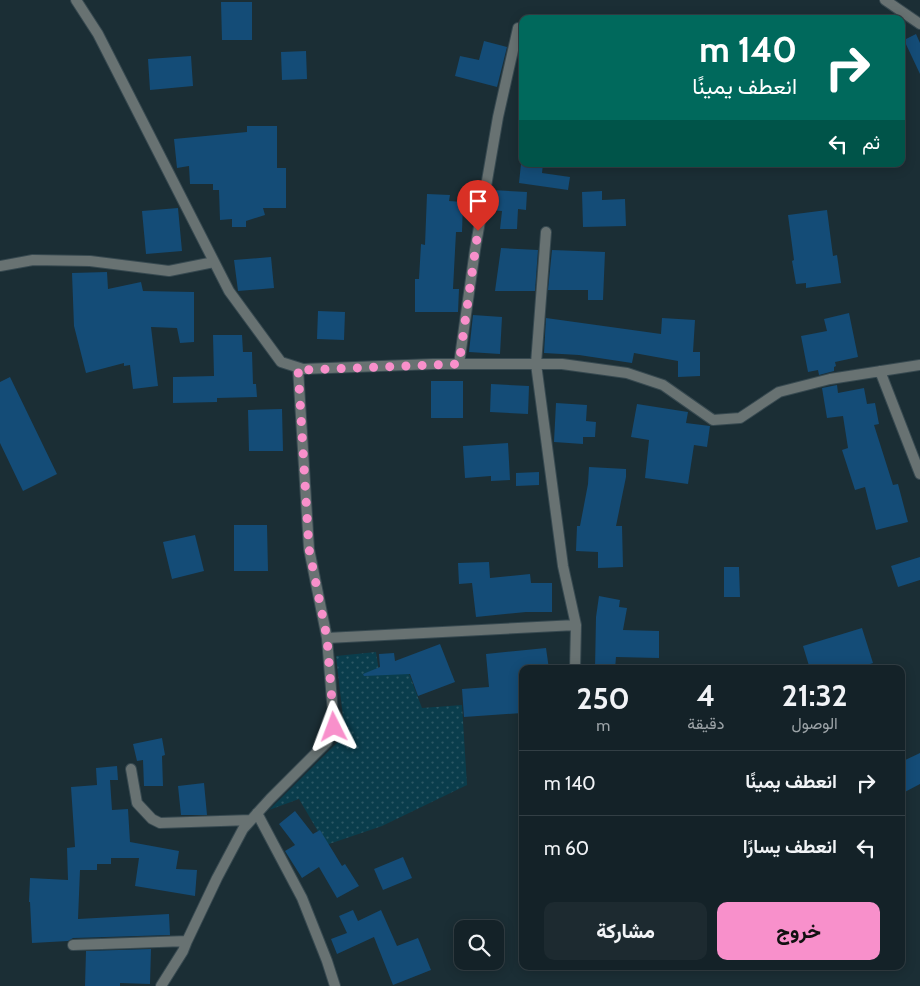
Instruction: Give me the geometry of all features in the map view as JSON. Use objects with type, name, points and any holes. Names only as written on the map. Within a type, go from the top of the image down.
[{"type":"street","points":[[76,0],[98,34],[229,291],[281,362],[303,370],[459,364],[562,364],[627,373],[663,385],[713,420],[740,418],[779,392],[830,379],[920,365]]},
{"type":"street","points":[[885,0],[920,24]]},
{"type":"street","points":[[459,364],[474,250],[498,117],[519,28]]},
{"type":"street","points":[[546,232],[536,364],[563,566],[576,625],[575,665]]},
{"type":"street","points":[[0,266],[33,260],[90,261],[169,271],[214,262]]},
{"type":"street","points":[[161,986],[183,951],[217,878],[243,829],[327,742],[334,727],[327,638],[309,549],[298,368]]},
{"type":"street","points":[[880,371],[920,474]]},
{"type":"street","points":[[327,638],[576,625]]},
{"type":"street","points":[[131,770],[137,803],[152,819],[160,822],[254,817]]},
{"type":"street","points":[[254,817],[302,898],[327,960],[335,986]]},
{"type":"street","points":[[73,945],[187,941]]},
{"type":"shaded area","points":[[376,652],[379,672],[408,671],[422,708],[462,705],[467,785],[382,826],[326,845],[299,799],[269,810],[345,735],[336,656]]},
{"type":"building","points":[[221,2],[252,2],[252,40],[222,40]]},
{"type":"building","points":[[916,34],[920,43],[920,74],[905,42],[905,40]]},
{"type":"building","points":[[484,41],[507,47],[497,87],[455,76],[460,56],[479,60]]},
{"type":"building","points":[[306,51],[307,79],[282,80],[281,52]]},
{"type":"building","points":[[191,56],[193,86],[150,90],[148,59]]},
{"type":"building","points":[[247,126],[277,126],[277,168],[286,168],[286,208],[263,208],[265,215],[246,221],[246,227],[232,227],[232,219],[220,220],[219,190],[213,190],[213,184],[190,184],[189,166],[177,168],[174,139],[247,132]]},
{"type":"building","points":[[521,167],[543,167],[542,173],[570,177],[568,190],[519,183]]},
{"type":"building","points":[[492,190],[527,192],[526,210],[518,209],[517,229],[500,229],[502,211],[490,210]]},
{"type":"building","points":[[602,191],[602,200],[625,199],[626,226],[583,227],[582,192]]},
{"type":"building","points":[[427,194],[450,195],[449,201],[463,202],[462,232],[456,232],[453,289],[459,289],[458,312],[415,312],[415,279],[419,279],[421,244],[425,245]]},
{"type":"building","points":[[178,208],[182,251],[146,254],[142,211]]},
{"type":"building","points":[[827,210],[833,256],[837,255],[841,283],[806,288],[806,283],[796,284],[788,215]]},
{"type":"building","points":[[501,248],[538,250],[535,291],[495,291]]},
{"type":"building","points":[[552,250],[605,252],[603,300],[588,300],[588,290],[548,290]]},
{"type":"building","points":[[271,257],[274,288],[238,291],[234,260]]},
{"type":"building","points":[[107,272],[108,289],[141,282],[143,291],[194,292],[194,342],[180,343],[177,328],[151,327],[158,386],[133,389],[130,365],[124,366],[124,363],[86,373],[74,326],[72,273]]},
{"type":"building","points":[[318,311],[345,312],[344,340],[317,339]]},
{"type":"building","points":[[849,313],[858,357],[835,362],[834,371],[819,375],[818,370],[808,372],[801,336],[827,331],[824,319]]},
{"type":"building","points":[[473,315],[502,317],[500,354],[469,352]]},
{"type":"building","points":[[546,318],[661,334],[662,318],[695,320],[693,352],[700,352],[700,376],[678,377],[678,361],[634,353],[632,363],[579,355],[544,353]]},
{"type":"building","points":[[213,335],[242,335],[243,352],[252,352],[253,384],[256,384],[257,397],[217,398],[217,402],[173,403],[173,377],[214,376]]},
{"type":"building","points":[[10,377],[57,474],[23,491],[0,443],[0,382]]},
{"type":"building","points":[[431,381],[463,381],[463,418],[431,418]]},
{"type":"building","points":[[491,384],[529,386],[528,414],[490,412]]},
{"type":"building","points":[[837,385],[838,393],[864,388],[867,404],[875,403],[879,424],[874,425],[893,485],[898,484],[908,522],[876,530],[865,487],[855,490],[842,450],[848,448],[843,416],[827,418],[822,388]]},
{"type":"building","points":[[556,403],[587,405],[586,421],[596,422],[595,437],[583,437],[583,444],[554,442]]},
{"type":"building","points":[[637,404],[688,412],[686,423],[710,426],[707,447],[694,445],[688,484],[645,478],[649,440],[631,437]]},
{"type":"building","points":[[282,409],[283,451],[249,451],[248,410]]},
{"type":"building","points":[[508,443],[510,480],[491,481],[491,476],[465,478],[463,446]]},
{"type":"building","points":[[589,467],[626,469],[616,526],[622,526],[623,567],[598,568],[598,552],[576,551],[577,526],[580,526],[588,484]]},
{"type":"building","points":[[539,472],[539,485],[516,486],[516,473]]},
{"type":"building","points":[[234,525],[267,525],[268,571],[234,571]]},
{"type":"building","points":[[195,535],[204,571],[172,579],[163,542]]},
{"type":"building","points":[[920,557],[920,580],[898,587],[891,566]]},
{"type":"building","points":[[489,562],[490,578],[530,574],[531,583],[552,583],[552,612],[526,612],[476,617],[472,583],[459,584],[458,563]]},
{"type":"building","points":[[724,567],[739,567],[740,597],[724,597]]},
{"type":"building","points":[[599,596],[620,600],[619,607],[627,608],[623,630],[659,631],[659,658],[616,657],[615,665],[595,665],[596,617]]},
{"type":"building","points":[[862,628],[873,663],[867,665],[809,665],[803,646]]},
{"type":"building","points":[[440,644],[455,682],[418,696],[410,674],[364,676],[363,674],[380,667],[379,654],[394,653],[395,661]]},
{"type":"building","points":[[546,648],[548,665],[519,665],[519,713],[464,717],[462,689],[489,687],[486,654]]},
{"type":"building","points":[[162,738],[165,755],[162,756],[163,786],[144,786],[143,760],[137,761],[133,744]]},
{"type":"building","points":[[920,753],[920,784],[905,792],[905,760]]},
{"type":"building","points":[[117,766],[118,780],[110,780],[112,810],[128,809],[130,842],[179,851],[176,869],[197,870],[195,896],[135,886],[139,858],[111,858],[111,864],[97,864],[97,870],[80,870],[78,919],[169,914],[170,935],[73,938],[68,941],[32,943],[29,902],[30,878],[68,880],[67,848],[75,847],[71,787],[97,785],[96,768]]},
{"type":"building","points":[[204,783],[207,815],[181,815],[178,786]]},
{"type":"building","points":[[295,811],[313,834],[320,830],[342,866],[345,864],[359,886],[337,898],[319,867],[302,878],[285,851],[295,845],[279,824]]},
{"type":"building","points":[[403,857],[412,878],[383,890],[374,869]]},
{"type":"building","points":[[353,910],[358,921],[381,910],[397,946],[418,938],[431,970],[393,985],[374,937],[337,954],[331,939],[347,933],[339,916]]},
{"type":"building","points":[[151,949],[150,984],[120,983],[120,986],[85,986],[86,951]]},
{"type":"route","points":[[334,727],[327,638],[309,549],[298,368],[303,370],[459,364],[478,231]]}]
